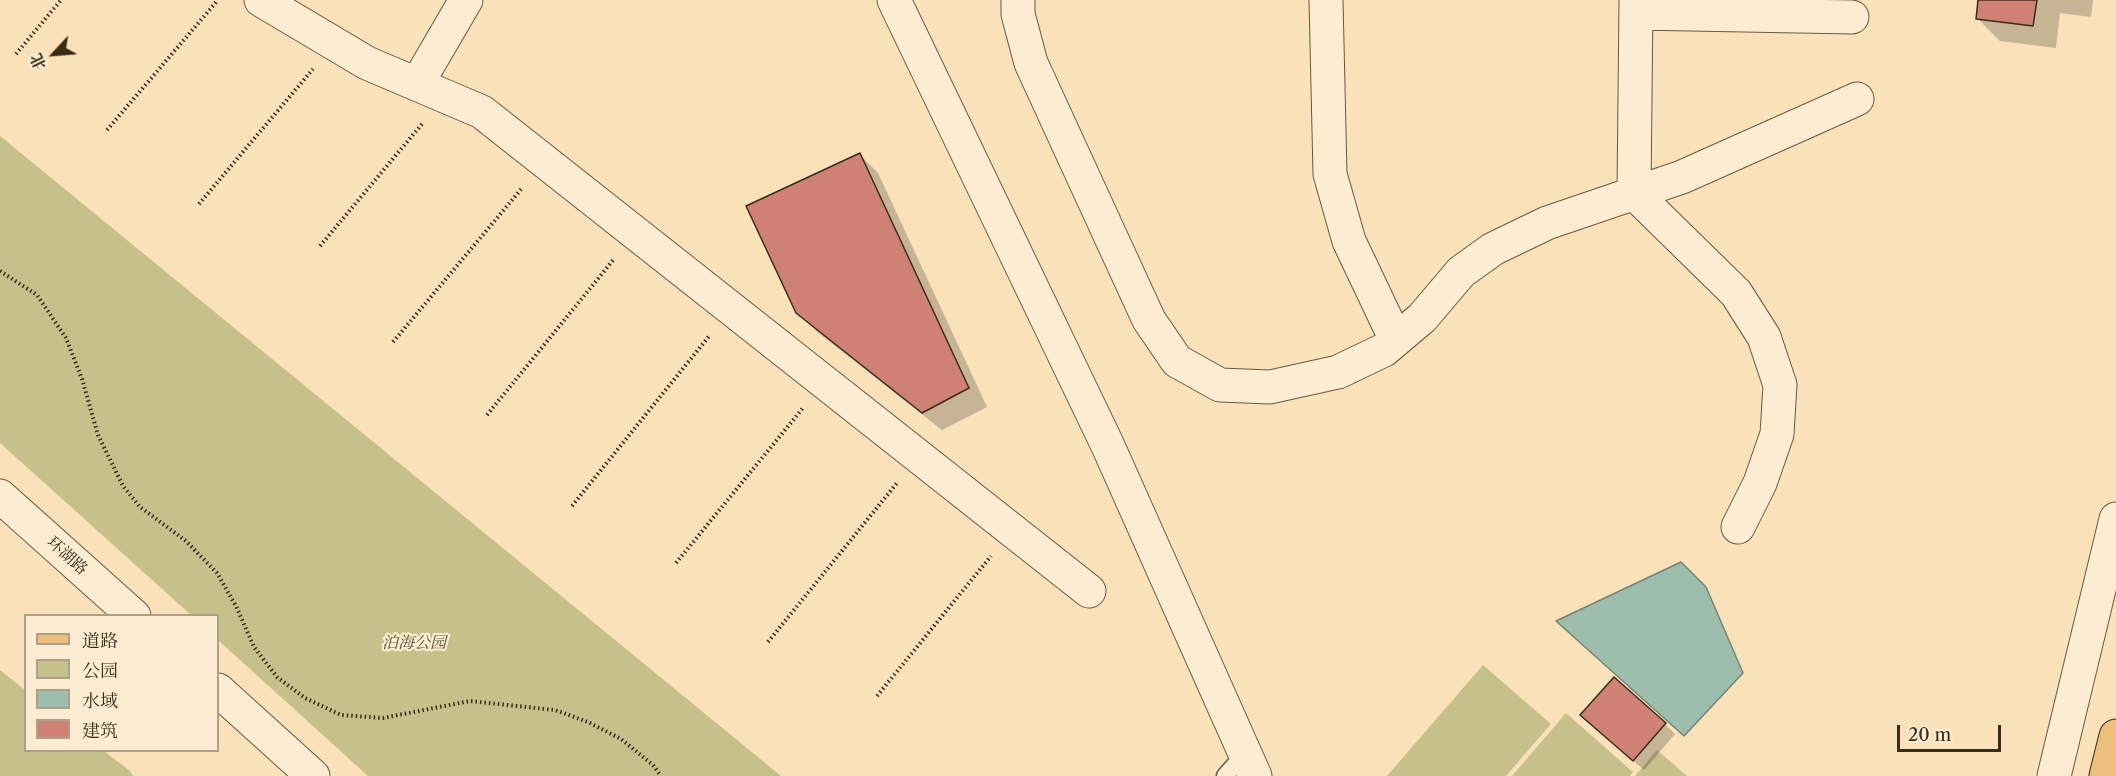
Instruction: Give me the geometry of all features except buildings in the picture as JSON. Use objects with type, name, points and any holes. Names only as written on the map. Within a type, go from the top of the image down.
[{"type":"main road","points":[[2106,776],[2116,736]]},
{"type":"street","points":[[261,0],[367,63],[482,112],[1089,591]]},
{"type":"street","points":[[431,90],[466,0]]},
{"type":"street","points":[[894,0],[1108,446],[1242,768]]},
{"type":"street","points":[[1018,0],[1018,14],[1031,63],[1149,320],[1177,361],[1220,385],[1270,387],[1338,372],[1384,350],[1422,318],[1461,272],[1493,249],[1547,223],[1682,177],[1857,99]]},
{"type":"street","points":[[1326,0],[1330,174],[1349,241],[1396,340]]},
{"type":"street","points":[[1738,527],[1760,483],[1777,434],[1780,384],[1764,337],[1736,293],[1634,193],[1636,6],[1852,17]]},
{"type":"street","name":"环湖路","points":[[0,496],[133,614]]},
{"type":"street","points":[[2054,776],[2116,519]]},
{"type":"street","points":[[219,691],[313,776]]},
{"type":"path","points":[[16,54],[61,0]]},
{"type":"path","points":[[107,130],[218,0]]},
{"type":"path","points":[[199,204],[335,44]]},
{"type":"path","points":[[320,246],[431,90]]},
{"type":"path","points":[[393,342],[544,161]]},
{"type":"path","points":[[487,416],[636,233]]},
{"type":"path","points":[[0,271],[37,295],[66,338],[82,380],[98,435],[123,486],[140,507],[186,541],[217,573],[236,606],[254,647],[277,677],[305,698],[341,715],[383,718],[470,701],[555,710],[588,722],[621,739],[653,765],[661,776]]},
{"type":"path","points":[[572,507],[731,309]]},
{"type":"path","points":[[676,563],[824,382]]},
{"type":"path","points":[[768,642],[919,456]]},
{"type":"path","points":[[877,696],[1013,530]]},
{"type":"green space","name":"泊海公园","points":[[0,136],[781,776],[368,776],[219,641],[219,614],[190,614],[0,443]]},
{"type":"green space","points":[[1483,665],[1551,724],[1506,776],[1387,776]]},
{"type":"green space","points":[[0,670],[24,689],[24,752],[105,752],[130,771],[133,776],[0,776]]},
{"type":"green space","points":[[1566,713],[1633,772],[1630,776],[1512,776]]},
{"type":"green space","points":[[1657,750],[1687,776],[1635,776]]},
{"type":"water","points":[[1681,562],[1706,587],[1743,673],[1684,736],[1556,621]]}]
